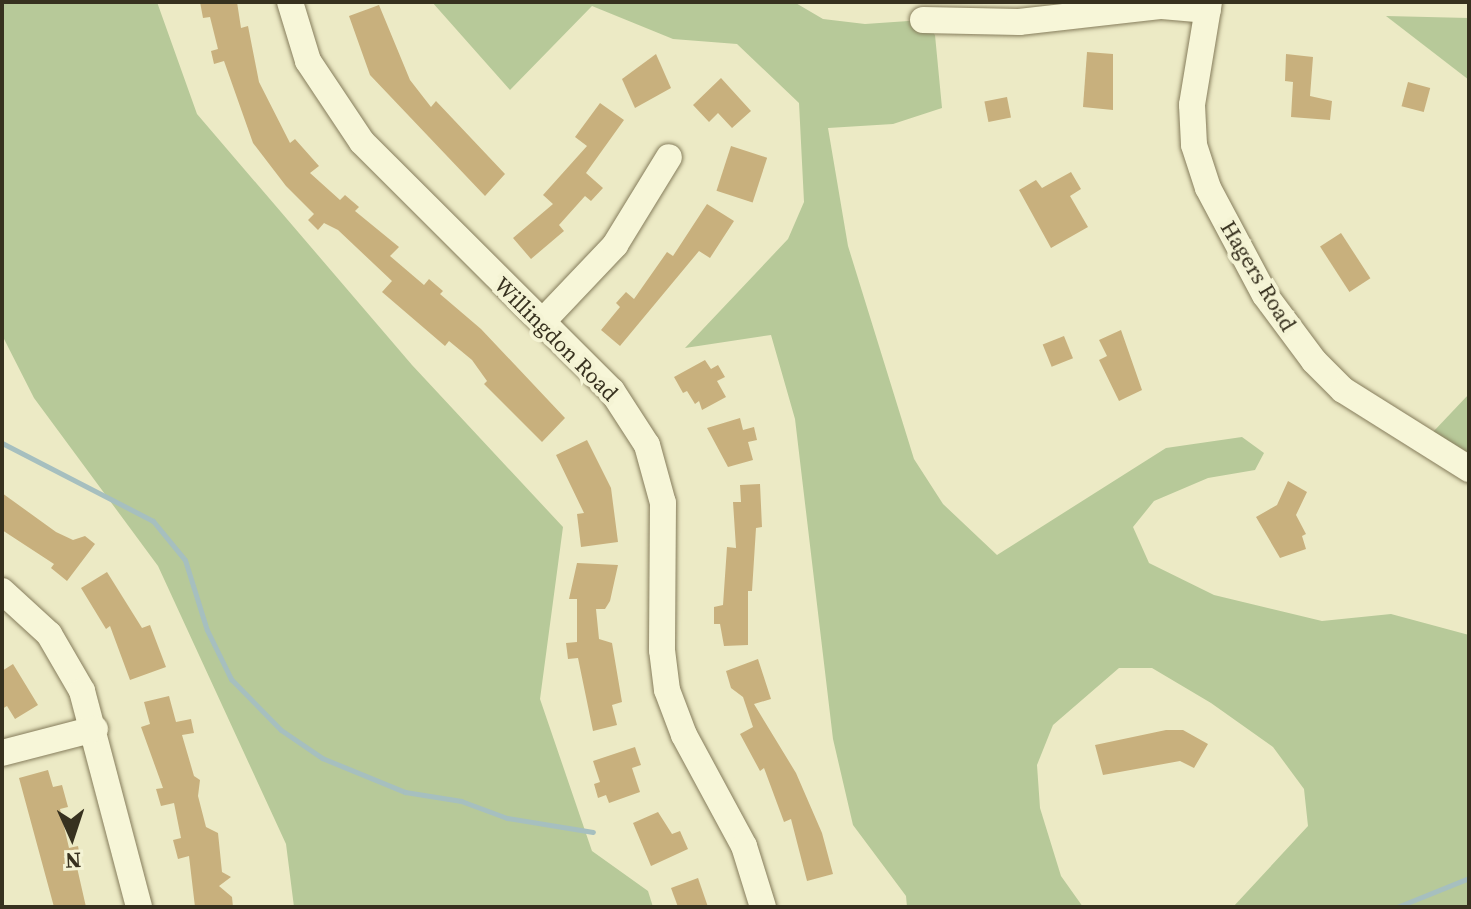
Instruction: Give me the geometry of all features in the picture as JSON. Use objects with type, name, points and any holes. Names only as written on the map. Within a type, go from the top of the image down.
[{"type":"street","name":"Willingdon Road","points":[[290,2],[308,61],[362,142],[612,391],[647,445],[663,503],[662,650],[667,690],[684,735],[744,846],[763,907]]},
{"type":"street","points":[[923,20],[1019,22],[1162,6],[1208,6]]},
{"type":"street","name":"Hagers Road","points":[[1208,6],[1192,105],[1194,145],[1208,188],[1265,295],[1314,361],[1343,390],[1469,469]]},
{"type":"street","points":[[543,321],[615,245],[669,157]]},
{"type":"street","points":[[2,591],[64,653],[95,729],[139,907]]},
{"type":"street","points":[[2,753],[95,729]]},
{"type":"green space","points":[[2,2],[157,2],[197,114],[412,365],[563,527],[540,699],[592,851],[648,891],[653,907],[294,907],[286,844],[158,566],[34,398],[2,335]]},
{"type":"green space","points":[[432,2],[794,2],[823,19],[865,24],[923,20],[935,35],[942,108],[893,124],[828,128],[848,246],[914,459],[943,504],[997,555],[1166,448],[1242,437],[1264,453],[1255,470],[1208,478],[1154,501],[1133,527],[1149,563],[1214,595],[1322,621],[1391,614],[1469,635],[1469,907],[1233,907],[1308,826],[1304,789],[1273,747],[1211,703],[1152,668],[1119,668],[1053,725],[1037,765],[1040,808],[1061,876],[1083,907],[907,907],[906,896],[853,825],[833,739],[795,419],[771,335],[685,348],[788,239],[804,202],[799,103],[737,44],[673,39],[592,6],[510,90]]},
{"type":"green space","points":[[1386,16],[1469,18],[1469,80]]},
{"type":"green space","points":[[1469,394],[1469,453],[1433,432]]},
{"type":"building","points":[[200,2],[237,2],[241,28],[248,26],[259,82],[290,143],[295,139],[319,166],[310,173],[340,200],[345,195],[359,207],[355,211],[399,247],[390,256],[424,285],[429,279],[443,291],[440,294],[481,329],[565,418],[542,442],[484,384],[487,381],[472,360],[449,341],[445,346],[382,292],[392,281],[338,230],[324,223],[318,230],[308,220],[314,214],[286,186],[253,143],[224,61],[214,64],[211,51],[218,49],[210,17],[203,18]]},
{"type":"building","points":[[379,5],[410,80],[431,107],[436,101],[505,174],[485,196],[370,75],[349,16]]},
{"type":"building","points":[[1087,52],[1113,54],[1113,110],[1083,107]]},
{"type":"building","points":[[656,54],[671,88],[635,108],[622,79]]},
{"type":"building","points":[[1286,54],[1313,57],[1310,96],[1332,101],[1330,120],[1291,117],[1293,82],[1285,81]]},
{"type":"building","points":[[721,78],[751,111],[732,128],[718,113],[709,122],[693,105]]},
{"type":"building","points":[[1408,82],[1430,88],[1424,112],[1402,106]]},
{"type":"building","points":[[1007,97],[1011,118],[988,122],[984,101]]},
{"type":"building","points":[[600,103],[624,120],[586,173],[603,188],[591,201],[585,196],[559,225],[564,231],[531,259],[513,238],[553,204],[543,195],[587,146],[575,137]]},
{"type":"building","points":[[731,146],[767,158],[753,202],[716,191]]},
{"type":"building","points":[[1071,172],[1081,189],[1070,196],[1088,227],[1051,248],[1019,190],[1036,180],[1042,188]]},
{"type":"building","points":[[707,204],[734,221],[710,258],[699,251],[620,346],[601,330],[620,307],[616,303],[626,292],[634,299],[667,252],[673,256]]},
{"type":"building","points":[[1341,233],[1370,278],[1349,292],[1320,247]]},
{"type":"building","points":[[1121,330],[1142,390],[1119,401],[1099,360],[1107,356],[1099,340]]},
{"type":"building","points":[[1064,336],[1073,358],[1052,367],[1043,345]]},
{"type":"building","points":[[705,360],[711,369],[718,365],[725,377],[717,381],[726,397],[702,410],[699,401],[695,404],[687,391],[683,393],[674,377]]},
{"type":"building","points":[[740,418],[743,430],[754,427],[757,440],[748,442],[753,460],[728,467],[707,428]]},
{"type":"building","points":[[587,440],[611,488],[618,542],[581,547],[577,514],[584,513],[556,455]]},
{"type":"building","points":[[1288,481],[1307,492],[1296,515],[1306,534],[1302,536],[1306,549],[1280,558],[1256,517],[1277,505]]},
{"type":"building","points":[[760,484],[762,527],[756,528],[752,591],[748,591],[748,645],[724,646],[720,624],[714,624],[714,607],[723,605],[727,547],[736,548],[733,502],[741,502],[740,485]]},
{"type":"building","points":[[2,493],[56,532],[73,540],[85,536],[95,544],[67,581],[51,568],[54,564],[2,530]]},
{"type":"building","points":[[577,563],[618,565],[610,601],[605,609],[596,609],[599,639],[612,643],[622,702],[612,705],[617,725],[593,731],[578,658],[568,659],[566,643],[577,642],[577,599],[569,599]]},
{"type":"building","points":[[107,572],[142,628],[150,625],[166,667],[130,680],[110,626],[106,629],[81,588]]},
{"type":"building","points":[[758,659],[771,699],[754,704],[796,773],[822,833],[833,874],[807,881],[791,819],[784,822],[764,768],[760,771],[740,734],[753,727],[743,697],[731,688],[726,671]]},
{"type":"building","points":[[13,664],[38,705],[15,719],[7,706],[2,709],[2,671]]},
{"type":"building","points":[[169,696],[176,722],[191,719],[194,733],[182,735],[194,776],[200,780],[198,796],[206,827],[218,833],[222,872],[231,877],[219,886],[232,897],[233,907],[195,907],[189,856],[178,859],[173,840],[181,838],[174,803],[161,806],[156,789],[163,788],[141,727],[150,724],[144,702]]},
{"type":"building","points":[[1166,730],[1183,730],[1208,744],[1194,768],[1180,761],[1103,775],[1095,745]]},
{"type":"building","points":[[635,747],[641,765],[632,768],[640,792],[609,803],[606,795],[598,798],[594,784],[600,782],[593,761]]},
{"type":"building","points":[[48,770],[53,787],[62,785],[68,807],[60,809],[69,848],[78,846],[81,861],[76,863],[86,907],[54,907],[19,778]]},
{"type":"building","points":[[658,812],[672,834],[680,831],[688,849],[651,866],[633,823]]},
{"type":"building","points":[[698,878],[708,907],[678,907],[671,888]]},
{"type":"waterway","points":[[2,443],[153,521],[185,560],[207,630],[231,679],[281,730],[322,758],[405,792],[461,801],[507,818],[593,832]]},
{"type":"waterway","points":[[1397,907],[1469,878]]}]
